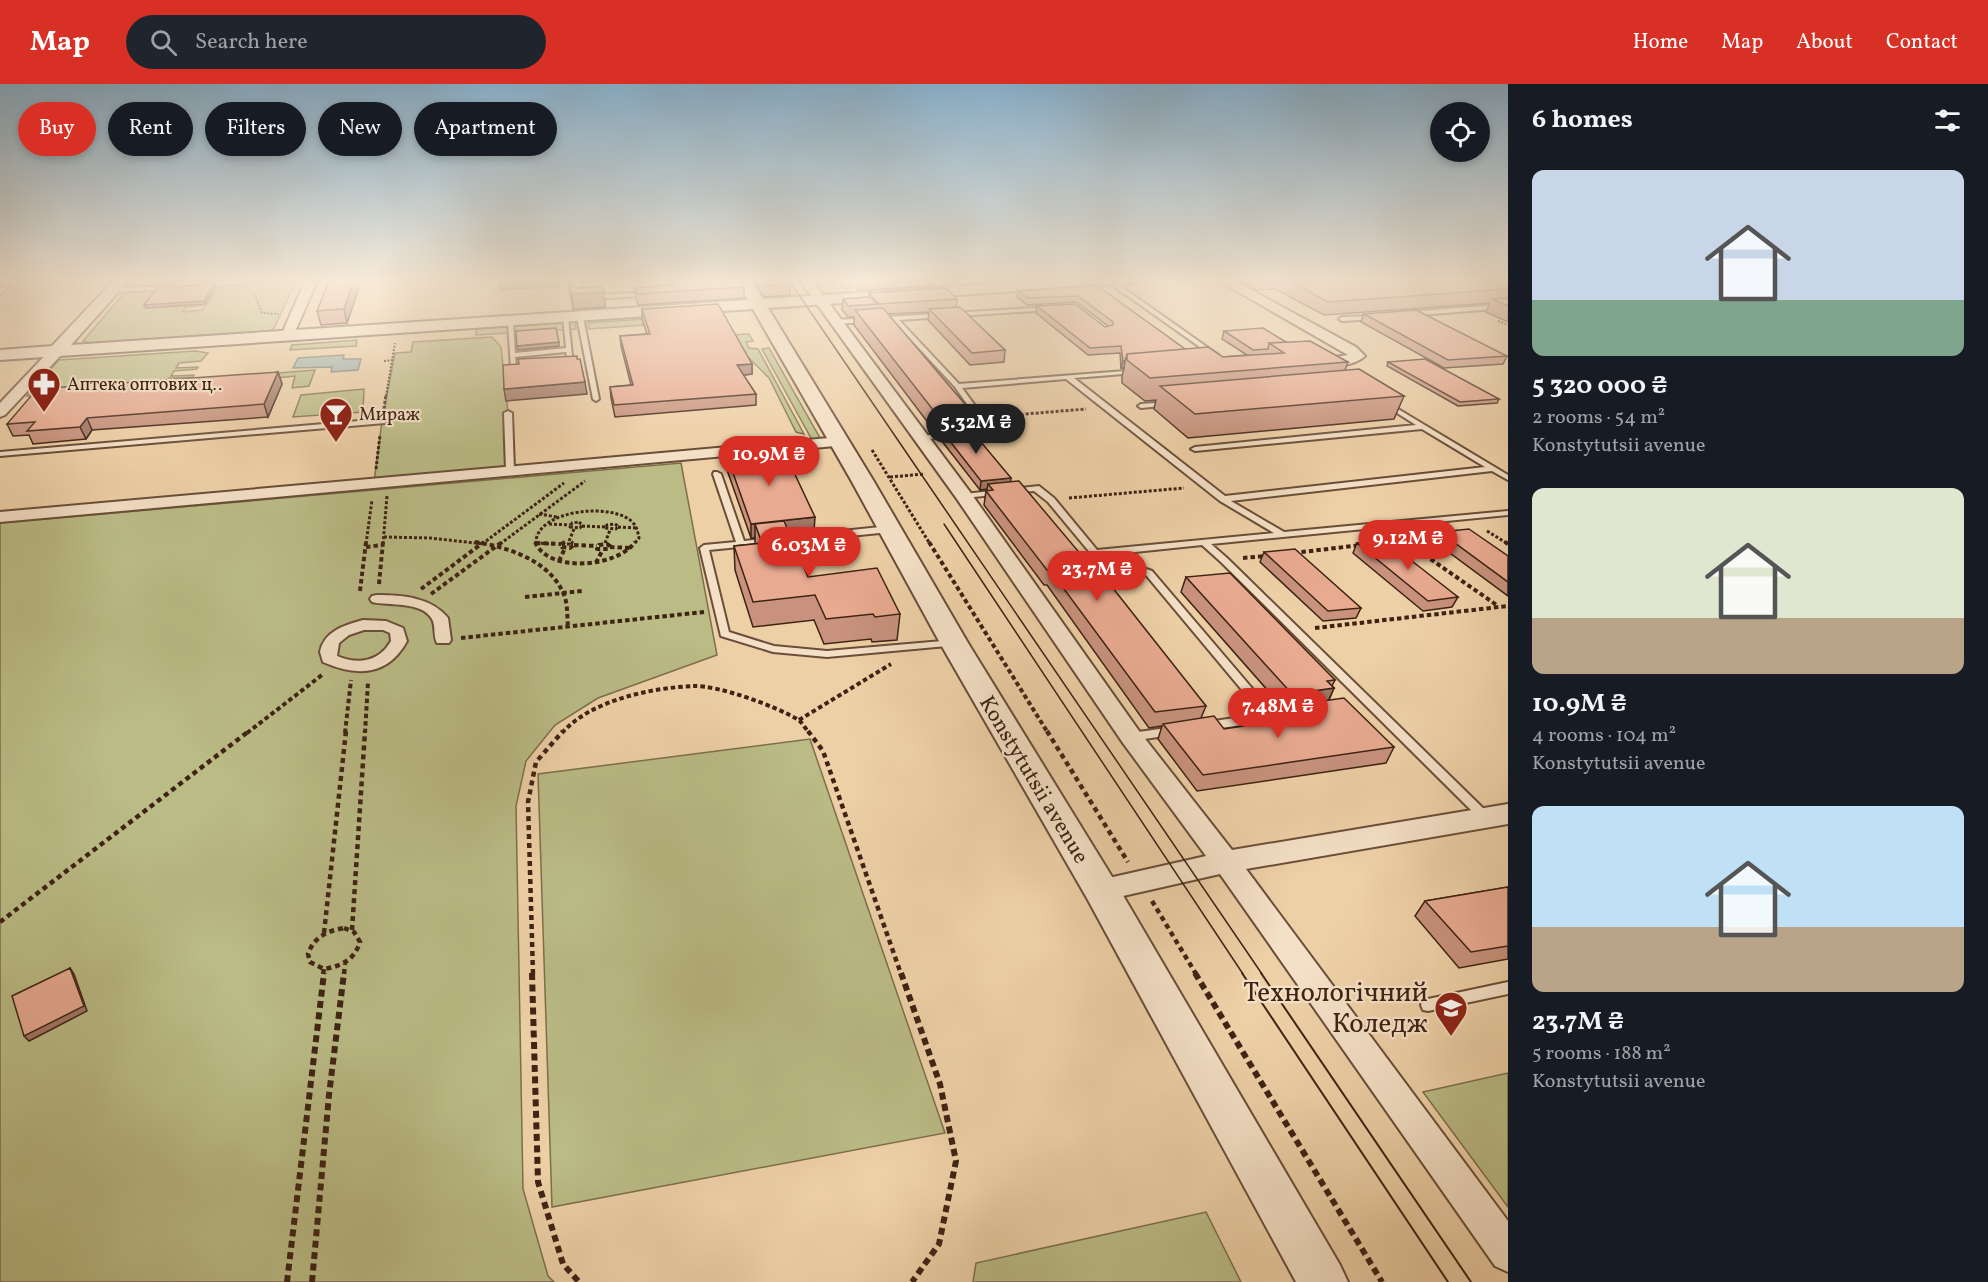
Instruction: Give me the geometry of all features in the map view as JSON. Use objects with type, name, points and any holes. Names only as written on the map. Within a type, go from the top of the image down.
[{"type":"street","points":[[0,412],[72,335]]},
{"type":"street","points":[[0,355],[304,335]]},
{"type":"street","name":"Konstytutsii avenue","points":[[776,335],[840,441],[876,478],[890,529],[954,643],[1101,891],[1323,1282]]},
{"type":"street","points":[[846,335],[922,438],[1131,737],[1226,862],[1508,1253]]},
{"type":"street","points":[[1320,364],[1343,361],[1358,356],[1352,350],[1324,335]]},
{"type":"street","points":[[0,517],[840,441]]},
{"type":"street","points":[[377,599],[412,602],[432,609],[440,618],[442,640]]},
{"type":"street","points":[[379,625],[395,629],[400,640],[398,647],[391,654],[361,666],[336,663],[329,659],[327,652],[329,645],[344,632],[355,627],[379,625]]},
{"type":"street","points":[[1101,891],[1226,862],[1496,815]]},
{"type":"lane","points":[[511,335],[513,368],[536,366]]},
{"type":"lane","points":[[559,365],[571,364],[569,350],[571,335]]},
{"type":"lane","points":[[578,335],[596,399]]},
{"type":"lane","points":[[910,335],[957,386],[989,430],[922,438]]},
{"type":"lane","points":[[1186,335],[1226,363]]},
{"type":"lane","points":[[512,355],[569,350]]},
{"type":"lane","points":[[957,386],[1147,370]]},
{"type":"lane","points":[[1068,377],[1223,499],[1283,534]]},
{"type":"lane","points":[[1376,398],[1508,478]]},
{"type":"lane","points":[[1141,406],[1175,403]]},
{"type":"lane","points":[[508,413],[510,470]]},
{"type":"lane","points":[[0,454],[382,421]]},
{"type":"lane","points":[[1195,449],[1423,427]]},
{"type":"lane","points":[[1223,499],[1492,469]]},
{"type":"lane","points":[[717,474],[741,544]]},
{"type":"lane","points":[[963,496],[1036,488],[1051,500],[1095,553],[1149,573],[1270,717]]},
{"type":"lane","points":[[1095,553],[1508,513]]},
{"type":"lane","points":[[890,529],[704,548],[724,634],[773,649],[827,654],[954,643]]},
{"type":"lane","points":[[1203,542],[1295,630],[1362,705],[1496,815]]},
{"type":"lane","points":[[1131,737],[1324,710]]},
{"type":"lane","points":[[1428,1005],[1508,988]]},
{"type":"path","points":[[384,361],[393,360]]},
{"type":"path","points":[[988,427],[1026,414],[1107,407]]},
{"type":"path","points":[[871,448],[876,478],[1140,882],[1382,1282]]},
{"type":"path","points":[[412,602],[496,545],[612,461]]},
{"type":"path","points":[[876,478],[946,473]]},
{"type":"path","points":[[377,599],[384,537],[381,481]]},
{"type":"path","points":[[355,627],[366,548],[381,481]]},
{"type":"path","points":[[412,602],[483,543],[566,481]]},
{"type":"path","points":[[1051,500],[1206,486]]},
{"type":"path","points":[[547,524],[570,525],[578,522],[582,512]]},
{"type":"path","points":[[582,512],[616,514],[630,520],[637,528],[639,536],[630,548],[610,560],[575,564],[546,556],[538,549],[536,543],[538,532],[558,518],[582,512]]},
{"type":"path","points":[[539,514],[558,518]]},
{"type":"path","points":[[612,524],[616,514]]},
{"type":"path","points":[[578,522],[582,526]]},
{"type":"path","points":[[536,543],[561,544],[568,541],[574,529],[582,526],[612,524],[618,527],[637,528]]},
{"type":"path","points":[[570,525],[574,529]]},
{"type":"path","points":[[605,526],[610,530]]},
{"type":"path","points":[[559,561],[565,548],[574,545],[597,546],[605,543],[610,530],[618,527]]},
{"type":"path","points":[[1476,532],[1494,530]]},
{"type":"path","points":[[1487,531],[1508,544]]},
{"type":"path","points":[[1379,543],[1452,535]]},
{"type":"path","points":[[384,537],[434,537],[496,545],[516,552],[557,581],[564,593],[568,627]]},
{"type":"path","points":[[1403,540],[1499,607]]},
{"type":"path","points":[[568,541],[574,545]]},
{"type":"path","points":[[605,543],[610,547]]},
{"type":"path","points":[[561,544],[565,548]]},
{"type":"path","points":[[1287,554],[1369,544]]},
{"type":"path","points":[[366,548],[383,545]]},
{"type":"path","points":[[597,546],[602,551]]},
{"type":"path","points":[[596,562],[602,551],[610,547],[630,548]]},
{"type":"path","points":[[1224,560],[1277,555]]},
{"type":"path","points":[[1101,588],[1128,582],[1149,573]]},
{"type":"path","points":[[525,597],[582,591]]},
{"type":"path","points":[[1295,630],[1508,606]]},
{"type":"path","points":[[442,640],[718,610]]},
{"type":"path","points":[[799,720],[919,647]]},
{"type":"path","points":[[0,922],[336,663]]},
{"type":"path","points":[[352,930],[361,666]]},
{"type":"path","points":[[324,933],[361,666]]},
{"type":"path","points":[[579,1282],[563,1264],[538,1182],[528,802],[536,762],[565,729],[589,713],[632,693],[695,686],[754,699],[799,720],[822,751],[940,1084],[956,1161],[939,1244],[912,1282]]},
{"type":"path","points":[[312,1282],[329,1095],[345,964],[358,949],[360,942],[358,935],[344,928],[324,933],[310,946],[308,954],[310,962],[324,969],[345,964]]},
{"type":"path","points":[[287,1282],[324,969]]},
{"type":"green space","points":[[88,335],[211,335],[89,343],[83,341]]},
{"type":"green space","points":[[731,335],[750,335],[753,341],[746,342],[749,348],[758,349],[804,434],[796,432],[769,378],[738,347]]},
{"type":"green space","points":[[492,337],[501,347],[508,413],[510,470],[374,482],[382,421],[395,353],[411,352],[413,342]]},
{"type":"green space","points":[[357,340],[356,346],[290,350],[292,345]]},
{"type":"green space","points":[[769,348],[820,438],[812,440],[762,349]]},
{"type":"green space","points":[[195,351],[208,353],[201,361],[179,363],[176,368],[198,367],[197,369],[174,371],[171,376],[194,375],[193,377],[169,378],[166,384],[27,396],[59,360]]},
{"type":"green space","points":[[315,370],[309,386],[292,388],[295,376],[276,378],[278,373]]},
{"type":"green space","points":[[364,389],[363,412],[293,417],[301,395]]},
{"type":"green space","points":[[681,463],[717,655],[598,698],[555,725],[526,761],[516,806],[523,1189],[548,1276],[554,1282],[0,1282],[0,523]]},
{"type":"green space","points":[[810,739],[945,1133],[552,1207],[538,774]]},
{"type":"green space","points":[[1508,1073],[1508,1207],[1423,1092]]},
{"type":"green space","points":[[1206,1212],[1241,1282],[973,1282],[976,1263]]},
{"type":"water","points":[[344,355],[343,359],[361,359],[358,370],[331,372],[332,367],[293,368],[298,358]]},
{"type":"building","points":[[516,335],[557,335],[559,342],[517,346]]},
{"type":"building","points":[[736,335],[752,364],[737,365],[756,394],[614,405],[610,387],[633,385],[620,336]]},
{"type":"building","points":[[874,335],[906,335],[970,410],[937,415]]},
{"type":"building","points":[[954,335],[989,335],[1005,350],[972,353]]},
{"type":"building","points":[[1073,335],[1165,335],[1185,349],[1127,354],[1123,361],[1121,346],[1090,348]]},
{"type":"building","points":[[1230,335],[1274,335],[1286,342],[1269,343],[1268,349],[1253,350]]},
{"type":"building","points":[[1402,335],[1465,335],[1507,356],[1448,360]]},
{"type":"building","points":[[1310,341],[1348,362],[1150,378],[1127,360],[1127,354],[1208,347],[1223,357],[1284,353],[1269,343]]},
{"type":"building","points":[[577,356],[577,359],[580,359],[585,382],[504,389],[503,365],[519,364],[518,359]]},
{"type":"building","points":[[1425,359],[1499,399],[1460,402],[1388,362]]},
{"type":"building","points":[[1359,369],[1404,396],[1195,414],[1160,386]]},
{"type":"building","points":[[278,372],[264,404],[87,418],[80,427],[27,431],[35,422],[7,424],[37,389]]},
{"type":"building","points":[[974,428],[978,433],[975,435],[1011,478],[981,481],[942,431]]},
{"type":"building","points":[[783,449],[815,517],[751,524],[726,453]]},
{"type":"building","points":[[1019,481],[1109,588],[1112,587],[1206,706],[1155,712],[1050,570],[1047,570],[986,491],[993,490],[988,484]]},
{"type":"building","points":[[784,521],[808,577],[877,568],[900,614],[875,617],[873,614],[826,619],[815,595],[753,602],[734,546],[762,543],[755,524]]},
{"type":"building","points":[[1469,529],[1508,556],[1508,582],[1440,532]]},
{"type":"building","points":[[1385,540],[1458,597],[1428,601],[1357,543]]},
{"type":"building","points":[[1295,549],[1361,608],[1328,611],[1264,552]]},
{"type":"building","points":[[1230,573],[1335,680],[1327,681],[1334,688],[1292,694],[1186,577]]},
{"type":"building","points":[[1344,698],[1394,747],[1203,775],[1163,724],[1214,716],[1224,729],[1312,716],[1301,704]]},
{"type":"building","points":[[1508,887],[1508,946],[1471,952],[1425,901]]},
{"type":"building","points":[[70,968],[84,1006],[24,1036],[12,996]]},
{"type":"tram line","points":[[826,335],[1262,974]]},
{"type":"tram line","points":[[944,524],[1243,974]]},
{"type":"tram line","points":[[1242,973],[1448,1282]]},
{"type":"tram line","points":[[1261,973],[1471,1282]]},
{"type":"place","name":"Аптека оптових ц‥","points":[[44,413]]},
{"type":"place","name":"Мираж","points":[[336,443]]},
{"type":"place","name":"Технологічний Коледж","points":[[1451,1037]]}]
